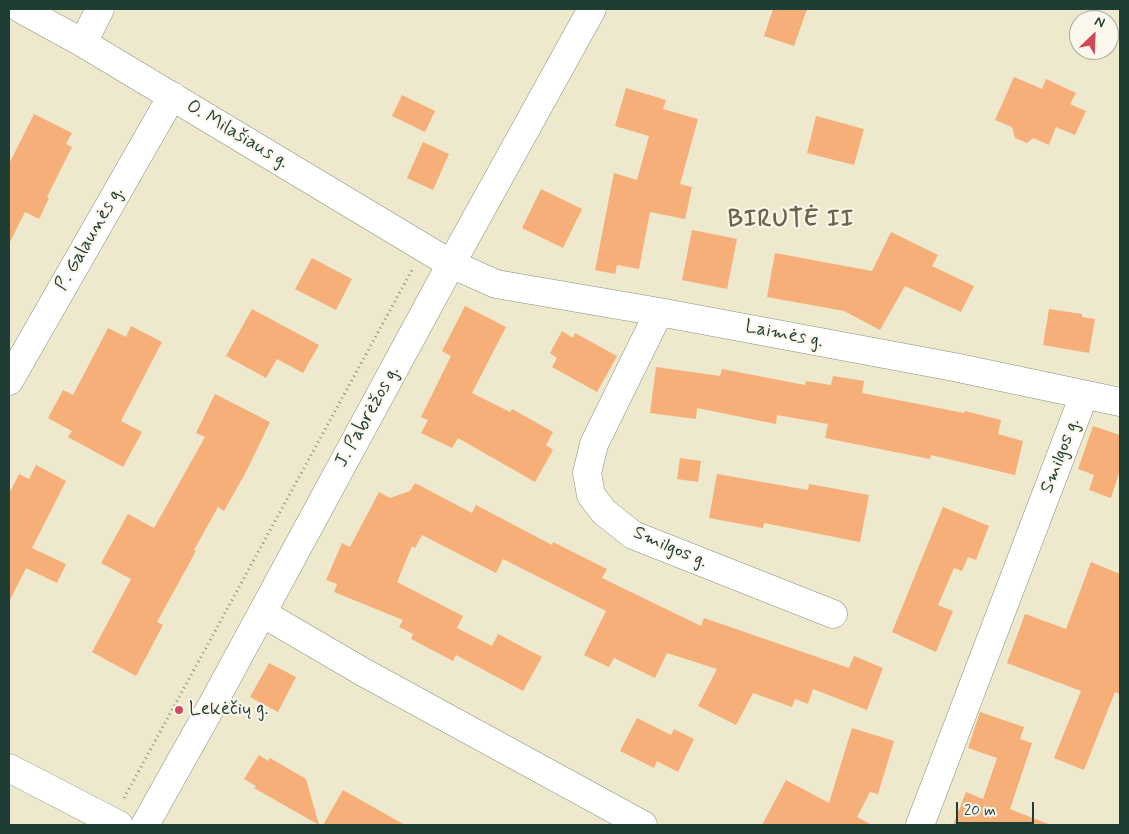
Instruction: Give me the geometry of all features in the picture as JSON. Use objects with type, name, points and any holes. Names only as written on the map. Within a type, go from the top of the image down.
[{"type":"street","name":"O. Milašiaus g.","points":[[21,9],[83,43],[451,264]]},
{"type":"street","points":[[83,43],[100,9]]},
{"type":"street","name":"J. Pabrėžos g.","points":[[145,825],[210,710],[451,264],[592,9]]},
{"type":"street","name":"P. Galaunės g.","points":[[9,382],[172,96]]},
{"type":"street","name":"Laimės g.","points":[[451,264],[496,284],[659,312],[954,367],[1084,396],[1120,402]]},
{"type":"street","name":"Smilgos g.","points":[[659,312],[594,444],[587,473],[591,495],[604,512],[633,535],[833,614]]},
{"type":"street","name":"Smilgos g.","points":[[920,825],[1084,396]]},
{"type":"street","points":[[262,612],[601,816],[643,825]]},
{"type":"street","points":[[9,768],[115,823]]},
{"type":"path","points":[[115,823],[424,247]]},
{"type":"building","points":[[773,9],[807,9],[794,46],[764,36]]},
{"type":"building","points":[[1014,77],[1042,89],[1046,79],[1076,93],[1070,104],[1086,111],[1075,135],[1056,127],[1049,145],[1033,138],[1027,143],[1015,138],[1012,127],[995,120]]},
{"type":"building","points":[[626,88],[666,100],[663,109],[698,119],[680,184],[692,187],[685,219],[650,212],[639,269],[617,265],[615,274],[595,270],[614,173],[637,180],[649,136],[615,126]]},
{"type":"building","points":[[402,95],[435,111],[425,132],[392,116]]},
{"type":"building","points":[[34,114],[72,133],[66,144],[72,147],[47,197],[49,198],[39,219],[25,212],[9,244],[9,164]]},
{"type":"building","points":[[816,116],[864,129],[854,165],[807,153]]},
{"type":"building","points":[[423,142],[449,154],[433,190],[407,178]]},
{"type":"building","points":[[541,189],[582,209],[563,248],[522,228]]},
{"type":"building","points":[[692,230],[737,239],[727,289],[682,280]]},
{"type":"building","points":[[891,232],[938,255],[932,266],[974,286],[961,312],[905,286],[880,330],[844,311],[767,297],[775,253],[872,271]]},
{"type":"building","points":[[312,258],[352,279],[336,310],[295,289]]},
{"type":"building","points":[[465,306],[506,327],[472,393],[510,412],[512,409],[553,432],[546,445],[553,450],[535,482],[458,438],[452,448],[421,433],[428,420],[421,417],[451,356],[442,351]]},
{"type":"building","points":[[252,309],[319,345],[303,373],[277,359],[266,378],[226,356]]},
{"type":"building","points":[[1049,309],[1082,314],[1082,317],[1095,319],[1089,353],[1043,345]]},
{"type":"building","points":[[131,326],[162,342],[121,421],[142,432],[123,467],[68,437],[72,431],[48,418],[63,390],[73,395],[108,328],[126,337]]},
{"type":"building","points":[[562,331],[573,338],[575,333],[617,356],[597,392],[552,367],[557,358],[550,353]]},
{"type":"building","points":[[656,367],[720,376],[722,369],[805,385],[806,381],[831,385],[833,376],[864,381],[862,393],[964,413],[965,411],[1001,420],[998,434],[1023,441],[1015,475],[931,455],[930,459],[825,438],[828,424],[777,415],[776,424],[697,408],[696,419],[650,413]]},
{"type":"building","points":[[215,394],[270,422],[246,472],[224,511],[218,507],[194,550],[196,551],[157,622],[163,625],[136,676],[92,652],[131,579],[101,563],[128,514],[154,528],[205,437],[196,433]]},
{"type":"building","points":[[1093,426],[1120,435],[1120,470],[1111,498],[1089,490],[1094,475],[1078,469]]},
{"type":"building","points":[[680,458],[701,461],[698,482],[677,479]]},
{"type":"building","points":[[36,465],[66,481],[32,548],[66,564],[57,583],[26,568],[9,602],[9,494],[19,474],[29,479]]},
{"type":"building","points":[[717,474],[808,490],[809,484],[869,495],[860,542],[764,523],[763,528],[709,518]]},
{"type":"building","points":[[415,483],[472,513],[476,505],[552,545],[553,542],[607,569],[602,578],[701,626],[704,618],[849,668],[854,656],[883,668],[867,710],[813,689],[808,704],[795,699],[792,707],[753,693],[736,725],[698,706],[717,669],[667,653],[655,678],[614,658],[609,667],[584,655],[606,611],[503,559],[496,573],[422,535],[415,548],[412,546],[397,582],[463,616],[457,628],[492,646],[498,634],[542,657],[523,691],[456,655],[453,661],[411,639],[413,634],[399,627],[403,620],[334,592],[337,584],[326,580],[342,543],[350,547],[379,492],[390,498],[410,491]]},
{"type":"building","points":[[943,507],[989,526],[976,560],[968,557],[962,571],[954,568],[938,605],[953,611],[936,652],[892,632]]},
{"type":"building","points":[[1091,562],[1120,574],[1120,694],[1115,692],[1084,770],[1054,758],[1081,691],[1007,663],[1025,614],[1066,629]]},
{"type":"building","points":[[269,663],[296,677],[278,712],[250,697]]},
{"type":"building","points":[[980,712],[1024,727],[1020,739],[1032,743],[1010,809],[1048,825],[953,825],[966,792],[983,799],[997,758],[968,748]]},
{"type":"building","points":[[637,718],[671,735],[674,729],[694,739],[678,772],[657,761],[654,768],[620,751]]},
{"type":"building","points":[[852,728],[894,741],[878,794],[870,792],[857,817],[872,825],[762,825],[786,780],[829,803]]},
{"type":"building","points":[[259,755],[268,761],[270,758],[306,779],[319,825],[254,788],[256,786],[244,779]]},
{"type":"building","points":[[343,790],[405,825],[323,825]]},
{"type":"place","name":"Lekėčių g.","points":[[179,710]]},
{"type":"district","name":"BIRUTĖ II","points":[[791,221]]}]
